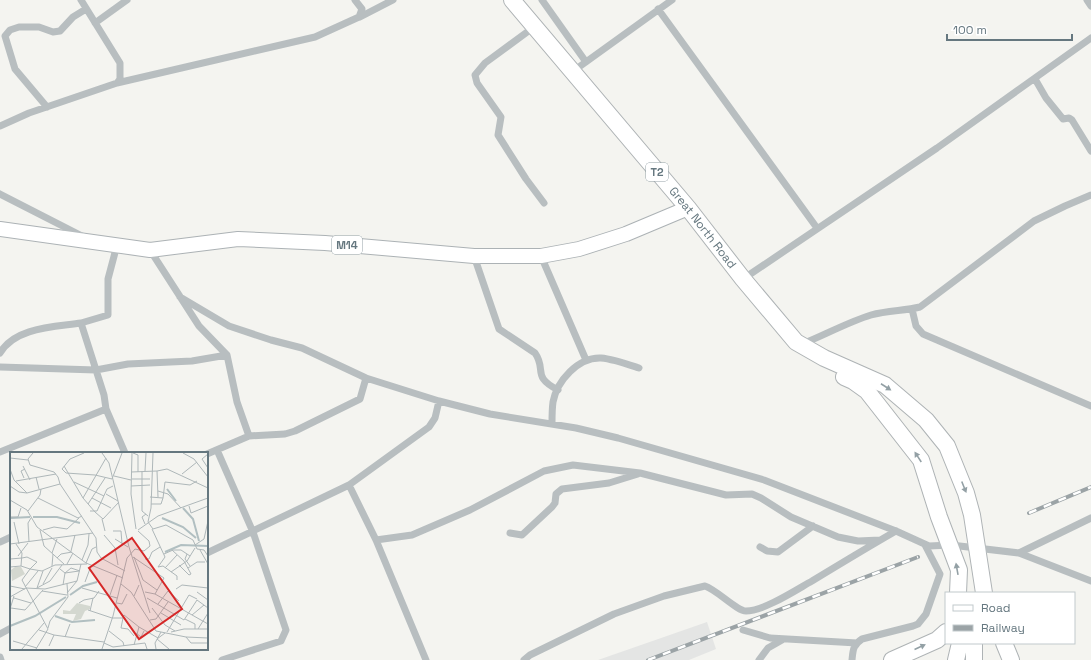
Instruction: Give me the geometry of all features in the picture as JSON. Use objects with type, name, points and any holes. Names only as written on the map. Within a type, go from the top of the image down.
[{"type":"highway","name":"Great North Road","points":[[512,0],[688,208],[742,279],[800,345]]},
{"type":"highway","points":[[800,345],[805,356],[814,365],[853,381],[867,391],[921,460],[939,517],[959,570],[958,592]]},
{"type":"highway","points":[[800,345],[824,358],[885,385],[926,420],[947,446],[961,479],[972,515],[984,592]]},
{"type":"highway","points":[[892,660],[937,640],[945,633]]},
{"type":"highway","points":[[956,660],[960,644]]},
{"type":"highway","points":[[974,644],[974,660]]},
{"type":"highway","points":[[1004,644],[1011,660]]},
{"type":"main road","name":"M14","points":[[0,229],[150,250],[238,239],[325,243],[474,256],[541,256],[579,249],[626,234],[688,208]]},
{"type":"street","points":[[81,0],[120,63],[121,74],[117,83]]},
{"type":"street","points":[[95,23],[128,0]]},
{"type":"street","points":[[355,0],[362,9],[359,18]]},
{"type":"street","points":[[0,126],[47,107],[117,83],[315,36],[359,18],[393,0]]},
{"type":"street","points":[[542,0],[586,62]]},
{"type":"street","points":[[572,72],[672,0]]},
{"type":"street","points":[[1087,0],[1091,6]]},
{"type":"street","points":[[47,107],[15,69],[5,36],[10,30],[19,28],[40,27],[53,32],[60,31],[74,17],[86,8]]},
{"type":"street","points":[[658,9],[818,228]]},
{"type":"street","points":[[534,27],[485,63],[475,75],[477,83],[501,117],[498,135],[526,179],[544,203]]},
{"type":"street","points":[[742,279],[937,148],[1091,38]]},
{"type":"street","points":[[1035,78],[1056,113],[1063,119],[1069,118],[1072,120],[1091,151]]},
{"type":"street","points":[[0,194],[92,242]]},
{"type":"street","points":[[800,345],[869,315],[888,310],[912,309],[927,303],[1034,221],[1091,195]]},
{"type":"street","points":[[0,353],[12,340],[22,335],[44,329],[81,323],[108,315],[108,279],[117,245]]},
{"type":"street","points":[[150,250],[199,326],[227,355],[237,402],[249,436]]},
{"type":"street","points":[[474,256],[499,329],[535,353],[538,357],[540,377],[547,385],[558,390]]},
{"type":"street","points":[[541,256],[586,360]]},
{"type":"street","points":[[180,297],[209,316],[229,326],[271,340],[302,348],[366,378],[439,401],[490,414],[552,424],[618,438],[764,480],[934,547],[950,545],[1019,553],[1091,581]]},
{"type":"street","points":[[912,309],[916,326],[923,334],[1091,406]]},
{"type":"street","points":[[81,323],[104,395],[106,409],[126,452]]},
{"type":"street","points":[[0,367],[96,370],[128,364],[192,361],[227,355]]},
{"type":"street","points":[[552,424],[553,402],[558,390],[576,365],[586,360],[602,358],[639,368]]},
{"type":"street","points":[[208,454],[249,436],[285,434],[312,423],[360,399],[366,378]]},
{"type":"street","points":[[208,553],[349,485],[429,427],[435,418],[439,401]]},
{"type":"street","points":[[0,452],[106,409]]},
{"type":"street","points":[[217,450],[253,532],[286,634],[281,641],[222,660]]},
{"type":"street","points":[[376,540],[406,536],[429,528],[470,510],[544,471],[582,465],[640,473],[726,495],[752,494],[758,496],[784,514],[849,540],[880,540]]},
{"type":"street","points":[[510,533],[522,535],[552,507],[556,494],[562,489],[609,483],[640,473]]},
{"type":"street","points":[[349,485],[376,540],[426,660]]},
{"type":"street","points":[[1019,553],[1091,518]]},
{"type":"street","points":[[760,547],[767,551],[778,552],[813,526]]},
{"type":"street","points":[[524,660],[530,655],[614,614],[664,596],[705,586],[726,598],[740,610],[748,611],[767,605],[789,595],[896,531]]},
{"type":"street","points":[[0,542],[10,537]]},
{"type":"street","points":[[852,660],[853,650],[857,643],[862,639],[913,626],[918,624],[926,614],[940,574],[925,544]]},
{"type":"street","points":[[0,634],[10,629]]},
{"type":"street","points":[[744,630],[770,638],[857,643]]},
{"type":"street","points":[[759,660],[768,648],[784,639]]},
{"type":"shaded area","points":[[707,622],[716,649],[689,660],[598,660]]},
{"type":"railway","points":[[1029,513],[1091,487]]},
{"type":"railway","points":[[648,660],[918,557]]}]
